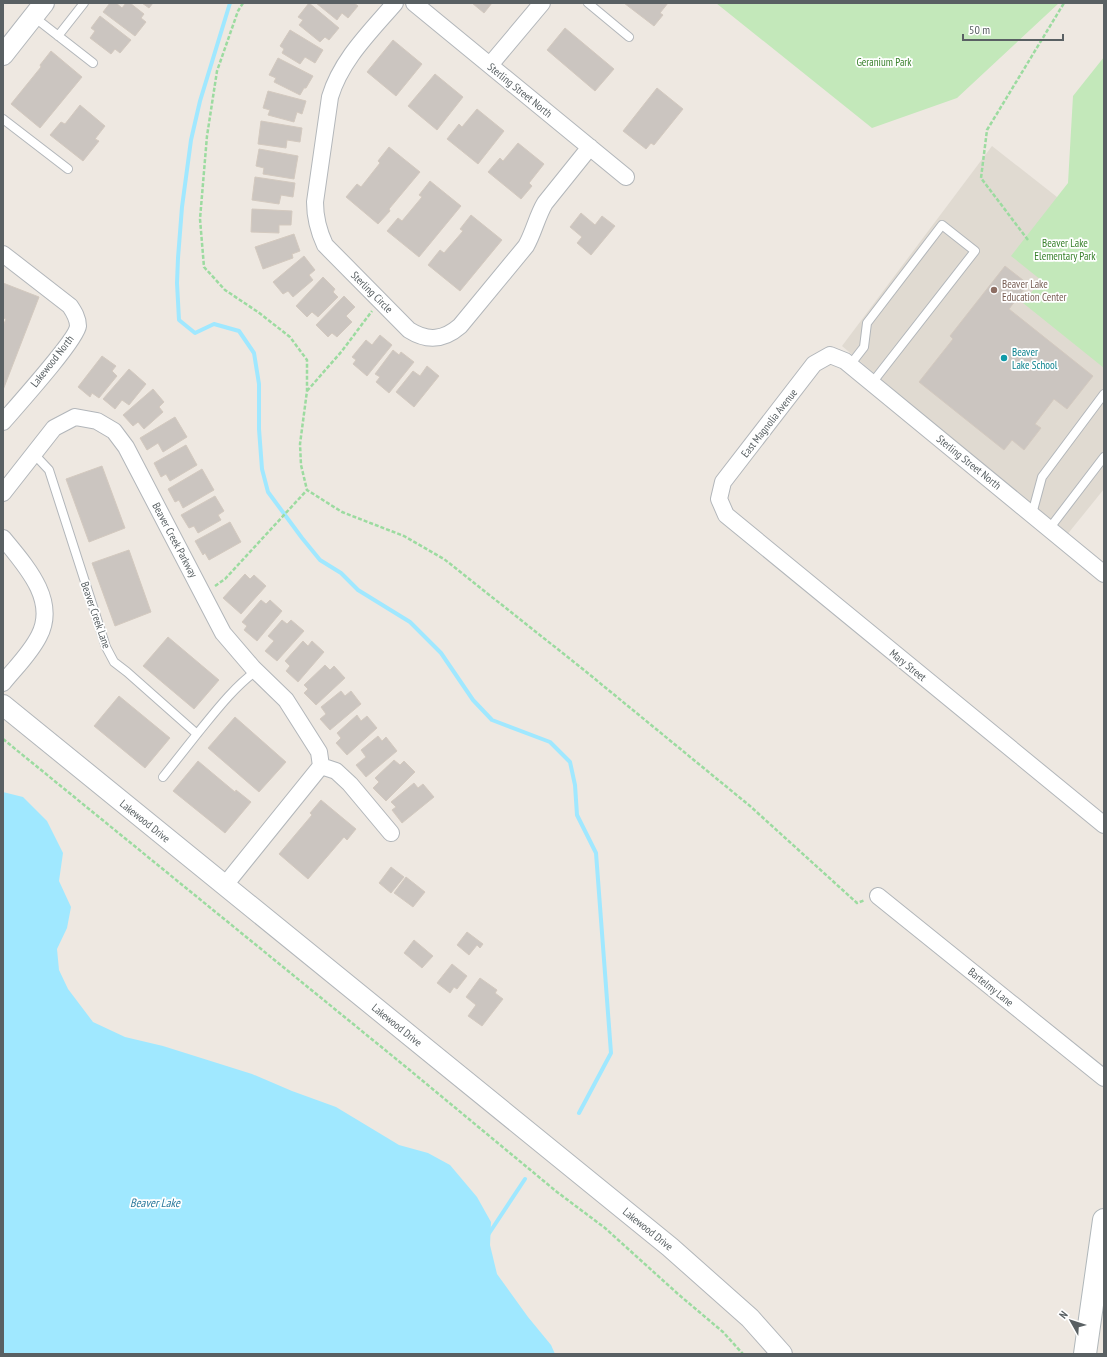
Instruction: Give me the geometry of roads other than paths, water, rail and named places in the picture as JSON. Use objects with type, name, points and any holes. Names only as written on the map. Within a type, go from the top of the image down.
[{"type":"main road","points":[[1085,1354],[1104,1220]]},
{"type":"street","name":"Sterling Circle","points":[[395,3],[348,59],[339,72],[330,97],[315,202],[316,224],[325,244],[409,330],[425,338],[436,338],[445,336],[460,326],[526,246],[545,203],[590,147]]},
{"type":"street","name":"Sterling Street North","points":[[414,3],[626,177]]},
{"type":"street","points":[[490,65],[542,3]]},
{"type":"street","points":[[3,55],[38,10]]},
{"type":"street","name":"Lakewood North","points":[[3,254],[70,306],[76,315],[78,326],[69,343],[3,422]]},
{"type":"street","name":"Sterling Street North","points":[[830,355],[845,361],[1104,574]]},
{"type":"street","name":"East Magnolia Avenue","points":[[719,499],[723,482],[809,370],[814,364],[830,355]]},
{"type":"street","name":"Beaver Creek Parkway","points":[[3,493],[54,428],[75,417],[98,421],[114,431],[126,447],[223,633],[256,671],[286,700],[319,752],[321,766]]},
{"type":"street","name":"Mary Street","points":[[719,499],[726,515],[1104,825]]},
{"type":"street","points":[[3,538],[26,566],[42,593],[46,617],[40,636],[31,650],[3,683]]},
{"type":"street","name":"Lakewood Drive","points":[[3,705],[670,1247],[750,1318],[782,1354]]},
{"type":"street","points":[[225,886],[321,766],[336,771],[350,784],[391,833]]},
{"type":"street","name":"Bartelmy Lane","points":[[878,896],[1104,1078]]},
{"type":"lane","points":[[58,36],[84,3]]},
{"type":"lane","points":[[588,3],[629,37]]},
{"type":"lane","points":[[38,10],[58,36],[93,63]]},
{"type":"lane","points":[[3,119],[68,168]]},
{"type":"lane","points":[[850,365],[864,347],[867,323],[942,225],[975,251],[872,383]]},
{"type":"lane","points":[[1032,514],[1042,476],[1104,394]]},
{"type":"lane","name":"Beaver Creek Lane","points":[[34,454],[49,470],[106,647],[114,662],[197,734]]},
{"type":"lane","points":[[1049,529],[1104,457]]},
{"type":"lane","points":[[163,776],[228,697],[256,671]]},
{"type":"water","name":"Beaver Lake","points":[[3,792],[23,797],[47,821],[63,853],[59,881],[71,907],[67,928],[57,949],[59,970],[68,989],[93,1022],[125,1037],[163,1046],[252,1074],[336,1107],[399,1145],[428,1153],[450,1165],[477,1197],[491,1222],[490,1245],[497,1274],[528,1317],[551,1345],[555,1354],[3,1354]]},
{"type":"waterway","points":[[230,3],[200,101],[191,140],[182,207],[178,258],[177,283],[179,320],[195,333],[214,324],[239,331],[254,353],[259,384],[259,429],[262,469],[268,492],[320,560],[341,573],[358,590],[410,622],[441,653],[473,700],[492,720],[550,742],[570,762],[575,785],[577,815],[596,853],[611,1053],[579,1113]]},
{"type":"waterway","points":[[488,1235],[525,1179]]},
{"type":"place","name":"Beaver Lake Education Center","points":[[994,290]]},
{"type":"place","name":"Beaver Lake School","points":[[1004,358]]},
{"type":"park label","name":"Geranium Park","points":[[884,62]]},
{"type":"park label","name":"Beaver Lake Elementary Park","points":[[1065,249]]}]
